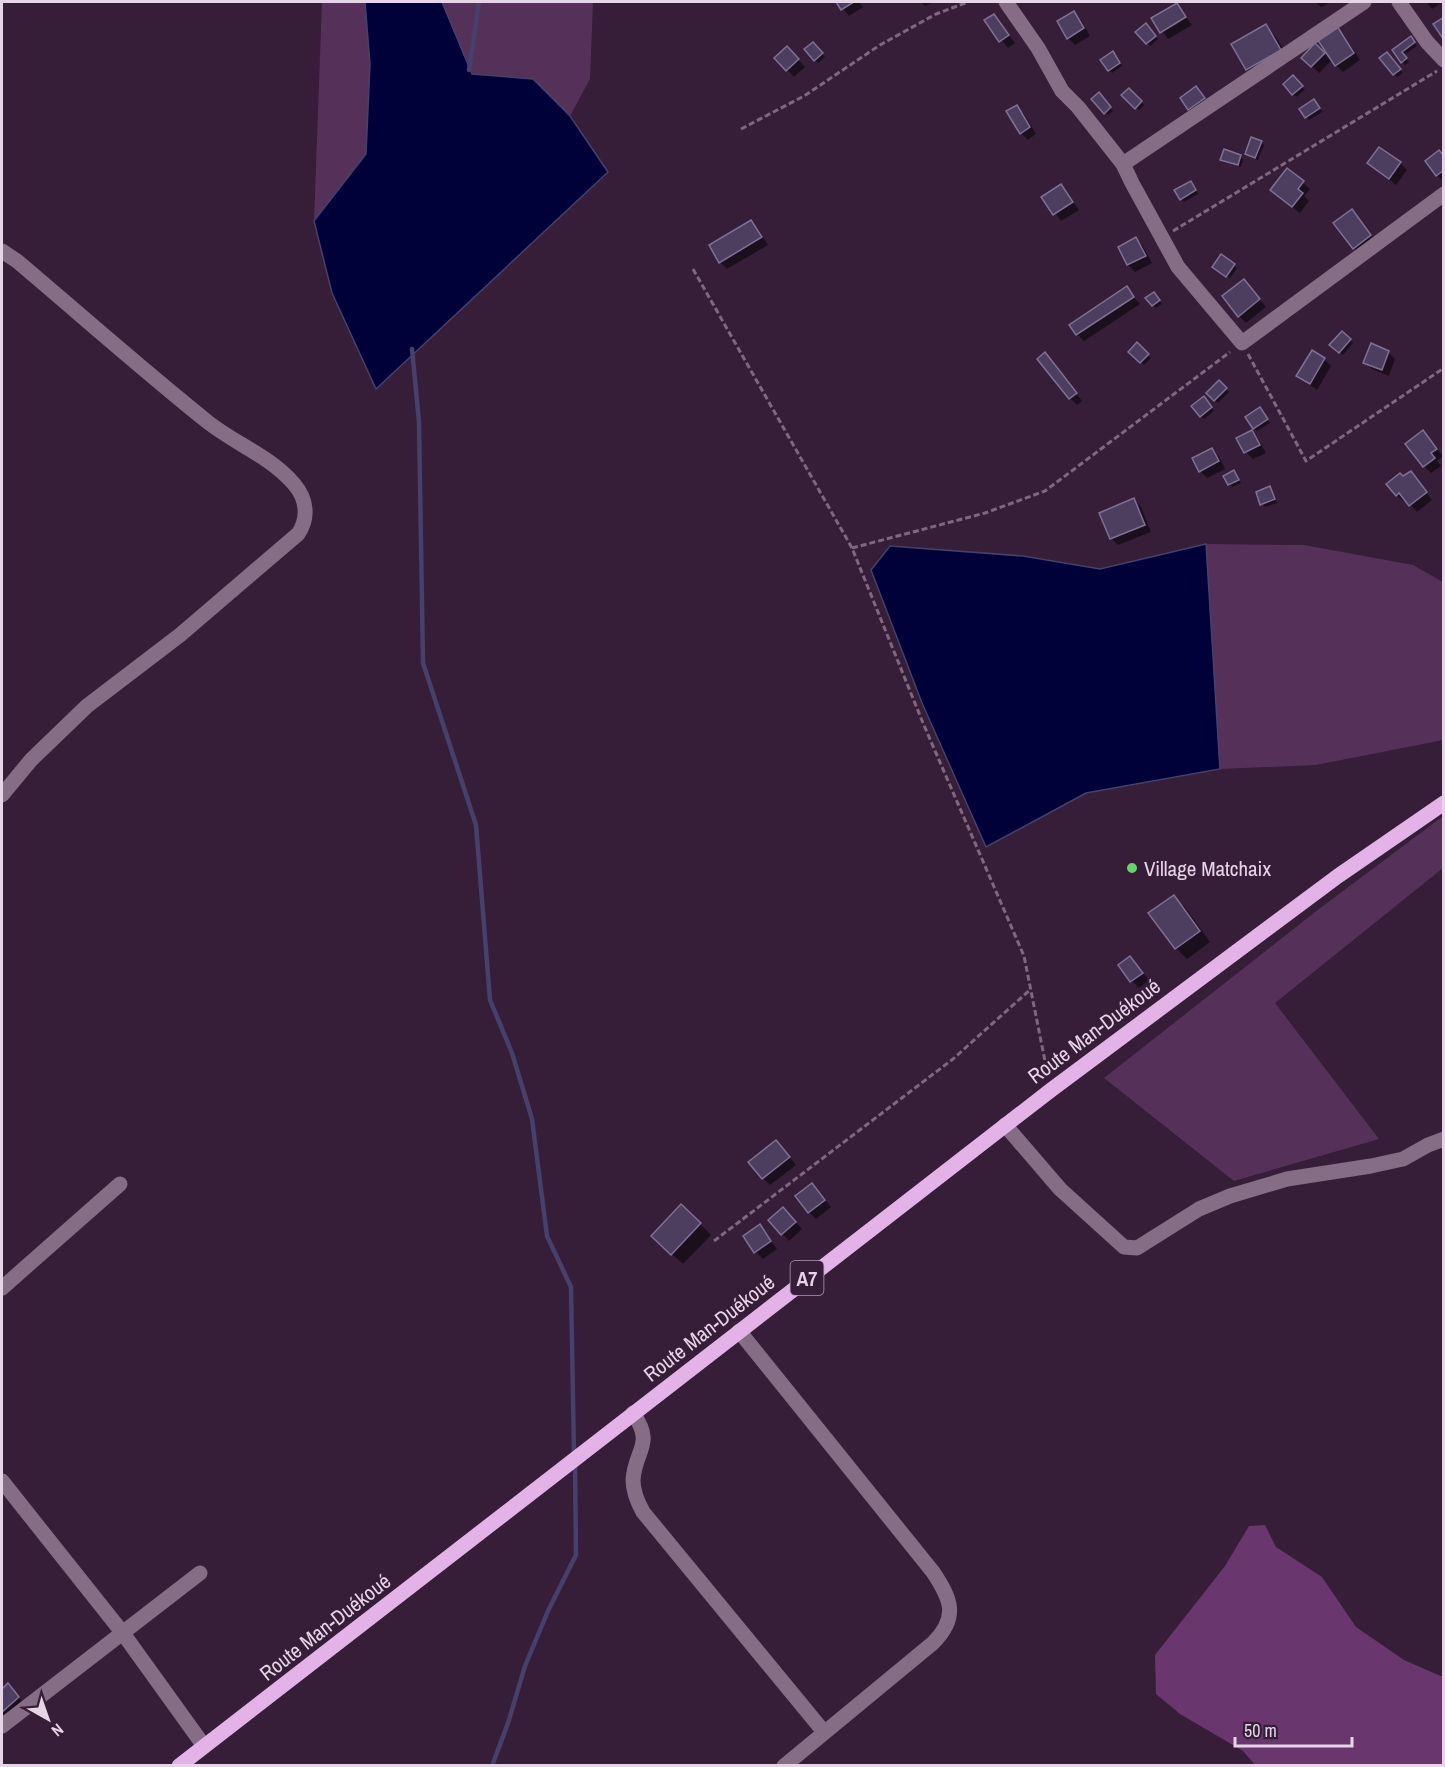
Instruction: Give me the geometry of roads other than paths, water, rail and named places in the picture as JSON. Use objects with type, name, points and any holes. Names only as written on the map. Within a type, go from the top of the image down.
[{"type":"main road","name":"Route Man-Duékoué","points":[[179,1766],[1005,1125],[1338,876],[1443,803]]},
{"type":"street","points":[[1006,2],[1038,48],[1062,91],[1078,107],[1124,164],[1131,183],[1178,267],[1242,343],[1443,194]]},
{"type":"street","points":[[1124,164],[1364,2]]},
{"type":"street","points":[[1399,2],[1427,42],[1443,60]]},
{"type":"street","points":[[2,251],[17,261],[211,425],[279,470],[298,491],[305,506],[306,516],[298,534],[180,635],[87,706],[31,760],[2,795]]},
{"type":"street","points":[[1005,1125],[1060,1189],[1124,1247],[1137,1248],[1199,1209],[1230,1196],[1287,1179],[1403,1159],[1443,1139]]},
{"type":"street","points":[[2,1288],[120,1184]]},
{"type":"street","points":[[739,1331],[933,1572],[950,1605],[948,1624],[937,1639],[784,1766]]},
{"type":"street","points":[[633,1413],[644,1435],[644,1443],[633,1481],[644,1512],[824,1732]]},
{"type":"street","points":[[2,1481],[122,1632],[204,1746]]},
{"type":"street","points":[[2,1726],[200,1573]]},
{"type":"waterway","points":[[469,70],[479,2]]},
{"type":"waterway","points":[[412,349],[419,422],[423,663],[476,825],[490,1000],[512,1053],[532,1119],[547,1236],[571,1287],[574,1454]]},
{"type":"waterway","points":[[492,1766],[525,1666],[548,1611],[576,1555],[575,1463]]},
{"type":"place","name":"Village Matchaix","points":[[1132,868]]}]
